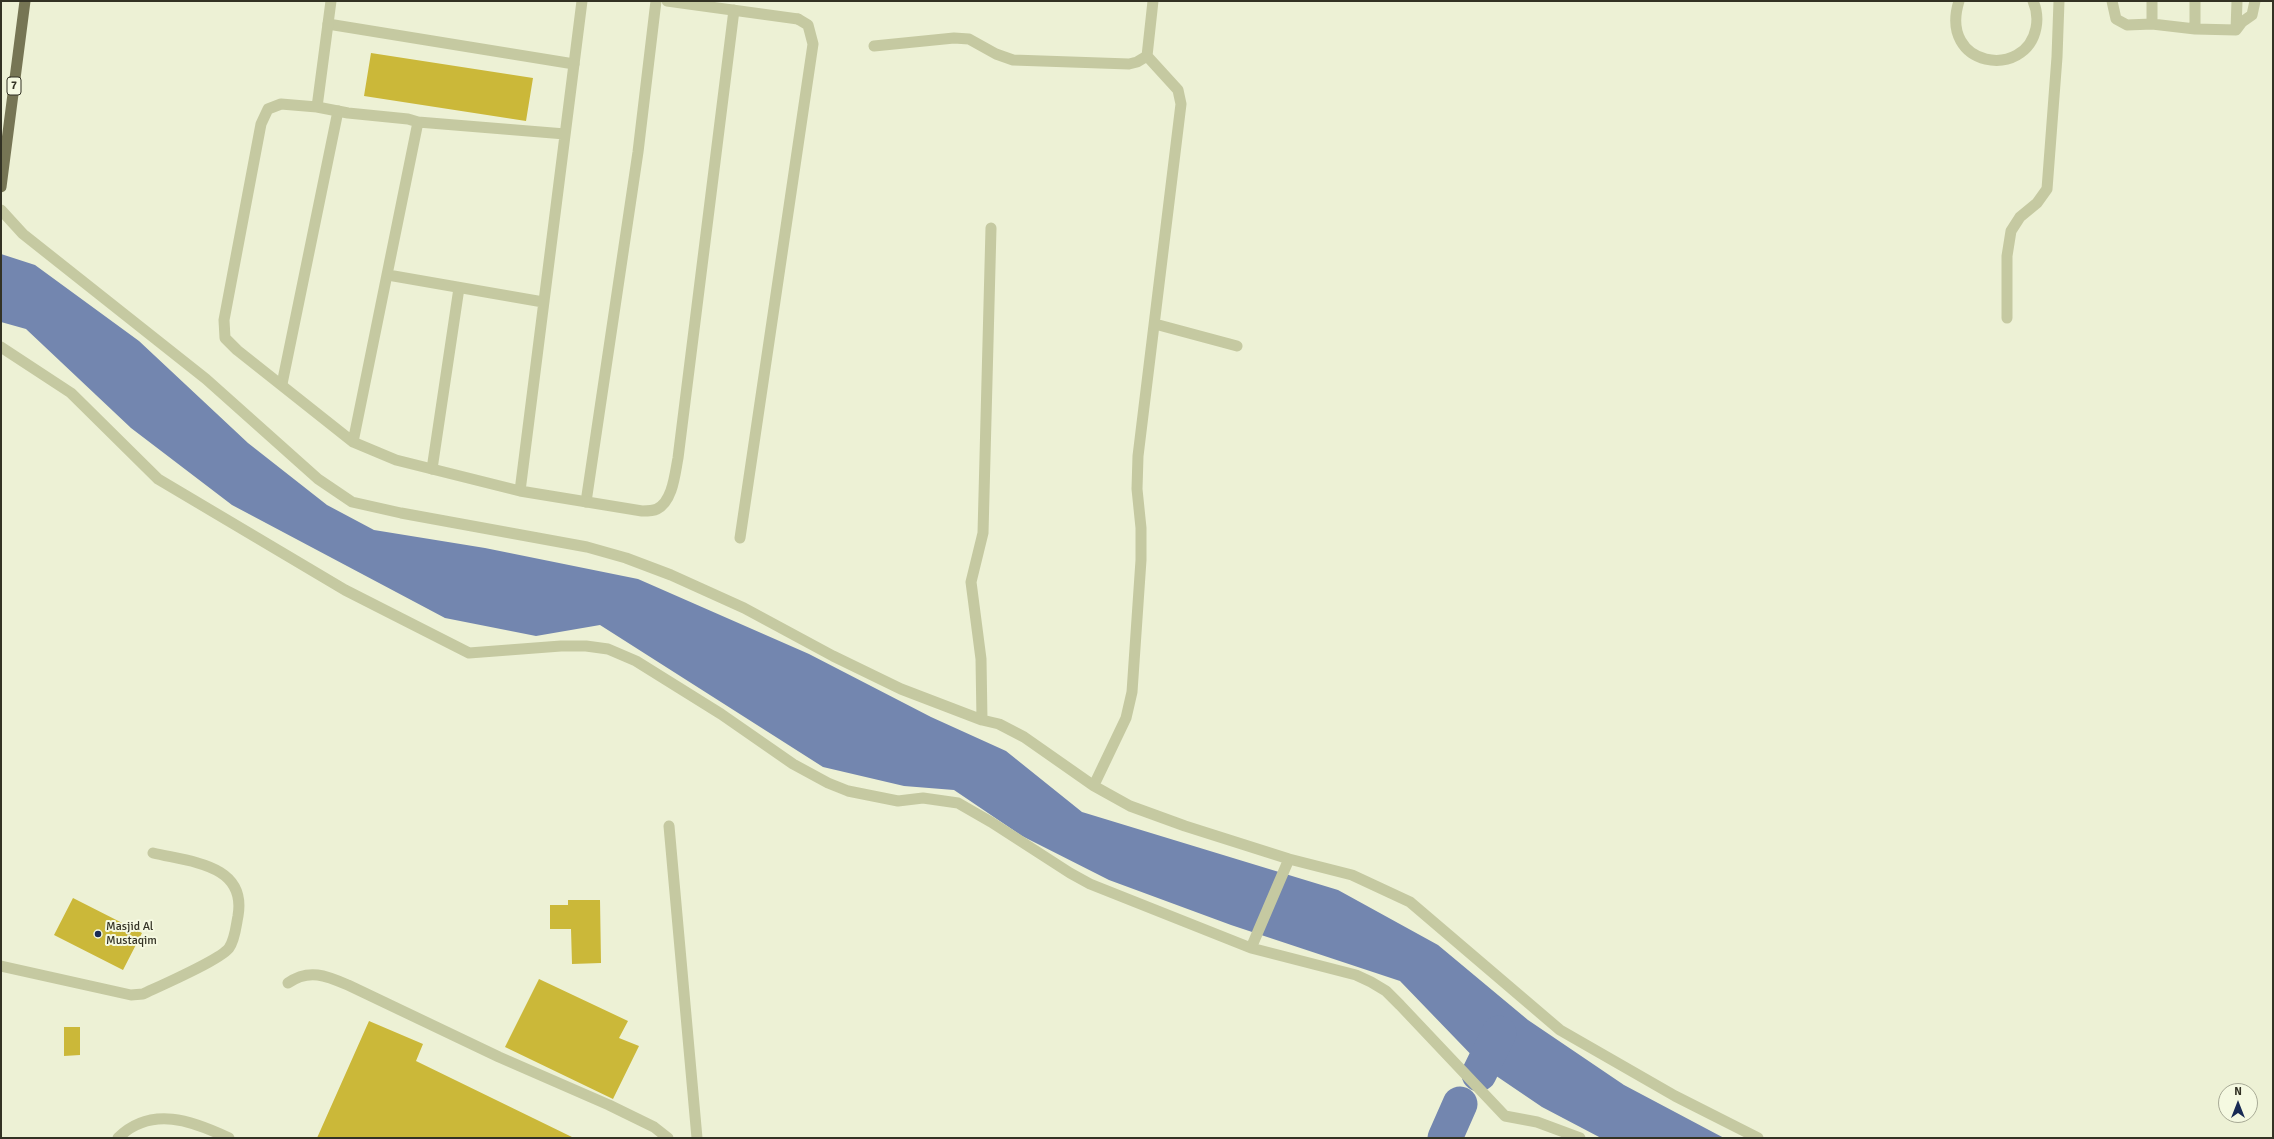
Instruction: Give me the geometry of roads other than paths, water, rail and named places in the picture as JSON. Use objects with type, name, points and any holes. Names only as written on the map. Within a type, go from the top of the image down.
[{"type":"main road","name":"7","points":[[1,187],[25,1]]},
{"type":"street","points":[[317,106],[331,1]]},
{"type":"street","points":[[520,491],[582,1]]},
{"type":"street","points":[[586,502],[638,152],[656,1]]},
{"type":"street","points":[[667,1],[798,19],[808,25],[813,44],[740,538]]},
{"type":"street","points":[[1094,786],[1126,718],[1132,692],[1141,528],[1137,489],[1138,456],[1181,104],[1178,90],[1147,56],[1153,1]]},
{"type":"street","points":[[1958,1],[1954,16],[1956,32],[1964,47],[1978,57],[1991,61],[2005,60],[2017,55],[2028,46],[2035,34],[2038,21],[2036,7],[2033,1]]},
{"type":"street","points":[[2007,318],[2007,256],[2011,231],[2020,217],[2037,203],[2046,189],[2057,58],[2059,1]]},
{"type":"street","points":[[2112,1],[2116,19],[2127,25],[2152,24],[2195,29],[2236,30]]},
{"type":"street","points":[[2152,1],[2152,24]]},
{"type":"street","points":[[2195,1],[2195,29]]},
{"type":"street","points":[[2236,30],[2237,1]]},
{"type":"street","points":[[2236,30],[2242,22],[2252,15],[2255,1]]},
{"type":"street","points":[[565,134],[418,122],[338,111],[317,106],[281,104],[268,109],[262,124],[224,320],[225,338],[237,350],[282,384],[353,442],[396,460],[520,491],[642,511],[657,509],[665,503],[678,458],[734,10]]},
{"type":"street","points":[[328,24],[574,64]]},
{"type":"street","points":[[874,46],[954,38],[969,40],[996,54],[1014,60],[1129,64],[1137,62],[1147,56]]},
{"type":"street","points":[[282,384],[338,111]]},
{"type":"street","points":[[353,442],[418,122]]},
{"type":"street","points":[[1,210],[23,234],[206,379],[318,479],[352,502],[401,514],[587,548],[626,558],[709,591],[894,686],[982,720],[999,724],[1024,737],[1094,786],[1130,806],[1185,826],[1289,859],[1352,875],[1410,902],[1560,1030],[1675,1096],[1758,1138]]},
{"type":"street","points":[[982,720],[981,659],[971,582],[983,533],[991,228]]},
{"type":"street","points":[[388,275],[543,302]]},
{"type":"street","points":[[432,469],[459,288]]},
{"type":"street","points":[[1155,324],[1237,346]]},
{"type":"street","points":[[1,347],[71,393],[158,478],[345,590],[469,653],[561,646],[586,646],[608,650],[636,661],[721,714],[793,764],[828,783],[848,791],[898,800],[923,798],[958,803],[1090,884],[1250,948],[1356,975],[1372,982],[1386,991],[1505,1116],[1537,1122],[1580,1138]]},
{"type":"street","points":[[669,826],[698,1138]]},
{"type":"street","points":[[1,966],[131,995],[143,994],[218,958],[229,948],[235,934],[239,912],[238,891],[229,877],[216,869],[153,853]]},
{"type":"street","points":[[1250,948],[1289,859]]},
{"type":"street","points":[[288,983],[296,978],[311,974],[324,975],[377,996],[498,1057],[609,1105],[654,1127],[668,1138]]},
{"type":"street","points":[[118,1138],[137,1125],[153,1118],[171,1117],[214,1131],[229,1138]]},
{"type":"water","points":[[1,254],[35,265],[139,341],[248,443],[327,505],[374,530],[485,548],[638,579],[809,654],[931,717],[1006,751],[1082,812],[1338,890],[1438,945],[1528,1020],[1624,1085],[1724,1138],[1601,1138],[1542,1107],[1483,1067],[1400,981],[1231,925],[1109,880],[1022,836],[954,790],[904,786],[823,767],[600,625],[536,636],[445,618],[232,505],[131,428],[26,329],[1,322]]},
{"type":"waterway","points":[[1479,1074],[1499,1033]]},
{"type":"waterway","points":[[1445,1138],[1460,1104]]},
{"type":"place","name":"Masjid Al Mustaqim","points":[[98,934]]}]
